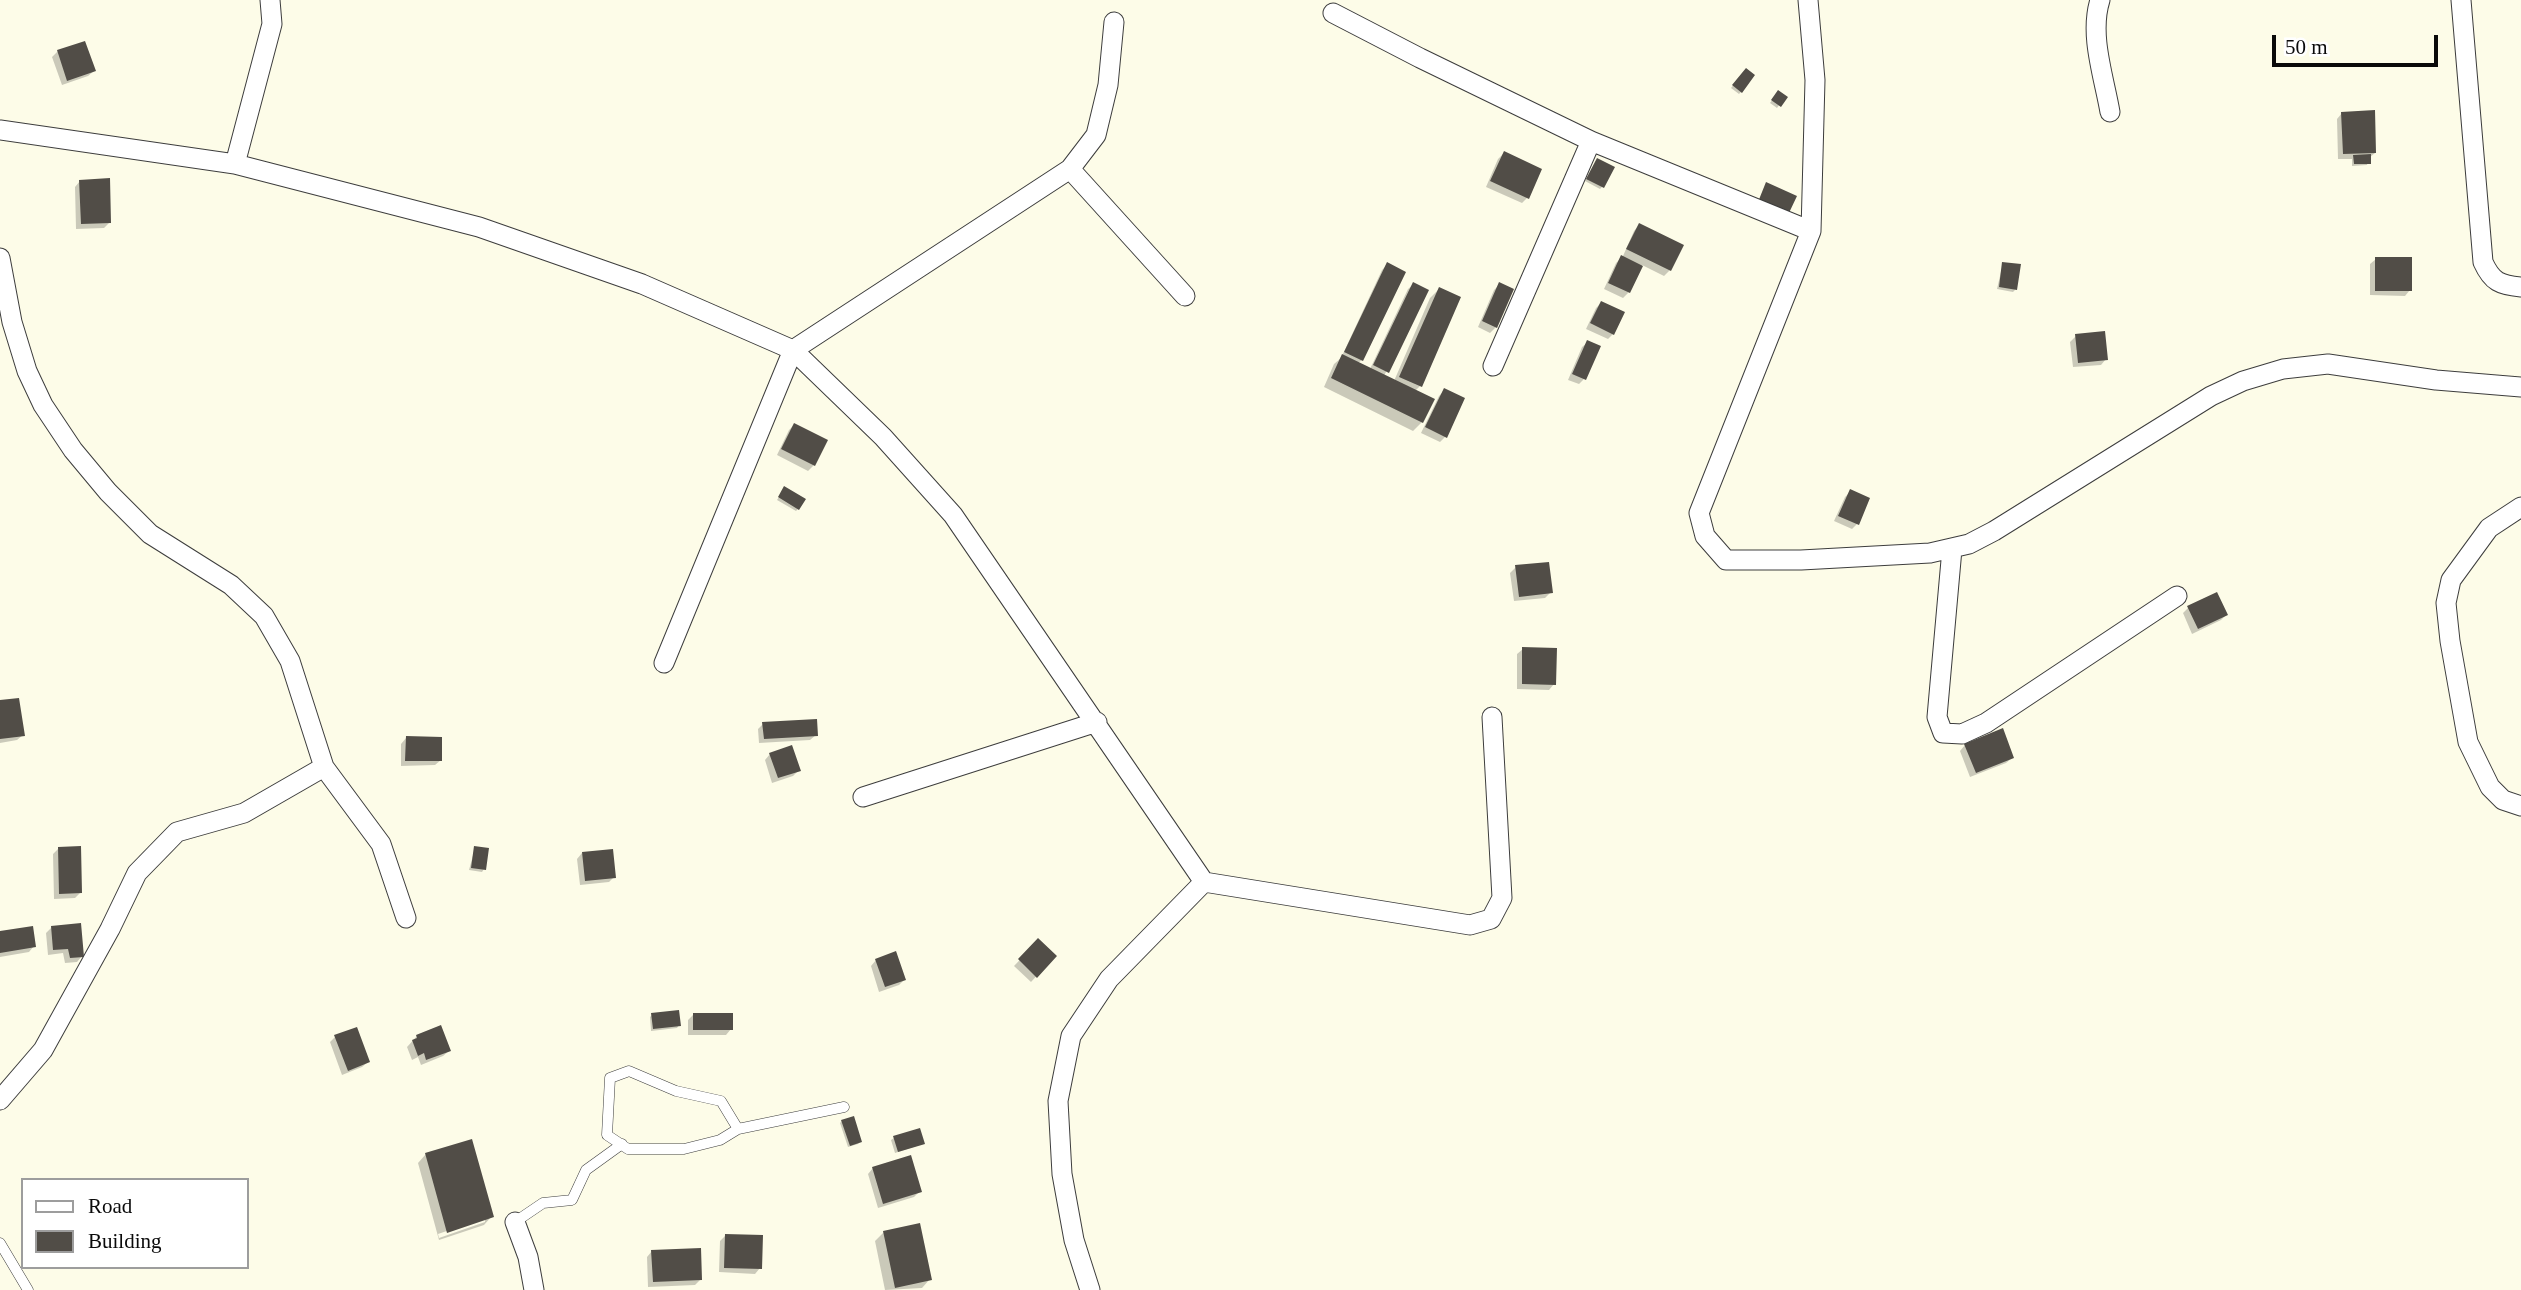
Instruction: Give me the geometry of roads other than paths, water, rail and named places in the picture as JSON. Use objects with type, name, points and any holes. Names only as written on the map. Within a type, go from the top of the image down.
[{"type":"street","points":[[235,164],[272,24],[270,0]]},
{"type":"street","points":[[2100,0],[2096,34],[2110,112]]},
{"type":"street","points":[[2461,0],[2483,262],[2490,277],[2506,285],[2521,287]]},
{"type":"street","points":[[1804,4],[1815,80],[1811,231],[1699,513],[1705,536],[1726,560],[1801,560],[1952,549],[1994,531],[2211,396],[2243,381],[2283,369],[2328,364],[2436,380],[2521,387]]},
{"type":"street","points":[[1333,13],[1591,141],[1811,231]]},
{"type":"street","points":[[664,663],[793,350],[1070,169],[1096,135],[1108,85],[1114,23]]},
{"type":"street","points":[[0,130],[235,164],[480,228],[642,284],[793,350],[883,437],[953,515],[1204,882],[1470,925],[1491,919],[1502,898],[1492,717]]},
{"type":"street","points":[[1493,366],[1591,141]]},
{"type":"street","points":[[1070,169],[1185,296]]},
{"type":"street","points":[[0,258],[12,322],[27,371],[43,405],[73,450],[108,492],[150,534],[231,585],[264,616],[290,661],[324,766],[381,844],[406,918]]},
{"type":"street","points":[[2521,507],[2489,528],[2451,580],[2446,603],[2468,742],[2490,787],[2503,800],[2521,807]]},
{"type":"street","points":[[1952,549],[1937,717],[1943,733],[1962,734],[1986,723],[2177,596]]},
{"type":"street","points":[[863,797],[1097,722]]},
{"type":"street","points":[[0,1100],[43,1050],[110,929],[137,873],[177,832],[244,813],[324,766]]},
{"type":"street","points":[[1090,1290],[1074,1240],[1062,1174],[1058,1101],[1071,1036],[1109,979],[1204,882]]},
{"type":"street","points":[[515,1222],[527,1257],[534,1290]]},
{"type":"lane","points":[[738,1129],[721,1101],[676,1091],[629,1071],[610,1077],[607,1135],[628,1149],[684,1149],[720,1140],[738,1129],[844,1107]]},
{"type":"lane","points":[[515,1222],[543,1203],[572,1200],[586,1170],[622,1144]]},
{"type":"lane","points":[[0,1243],[28,1290]]}]
